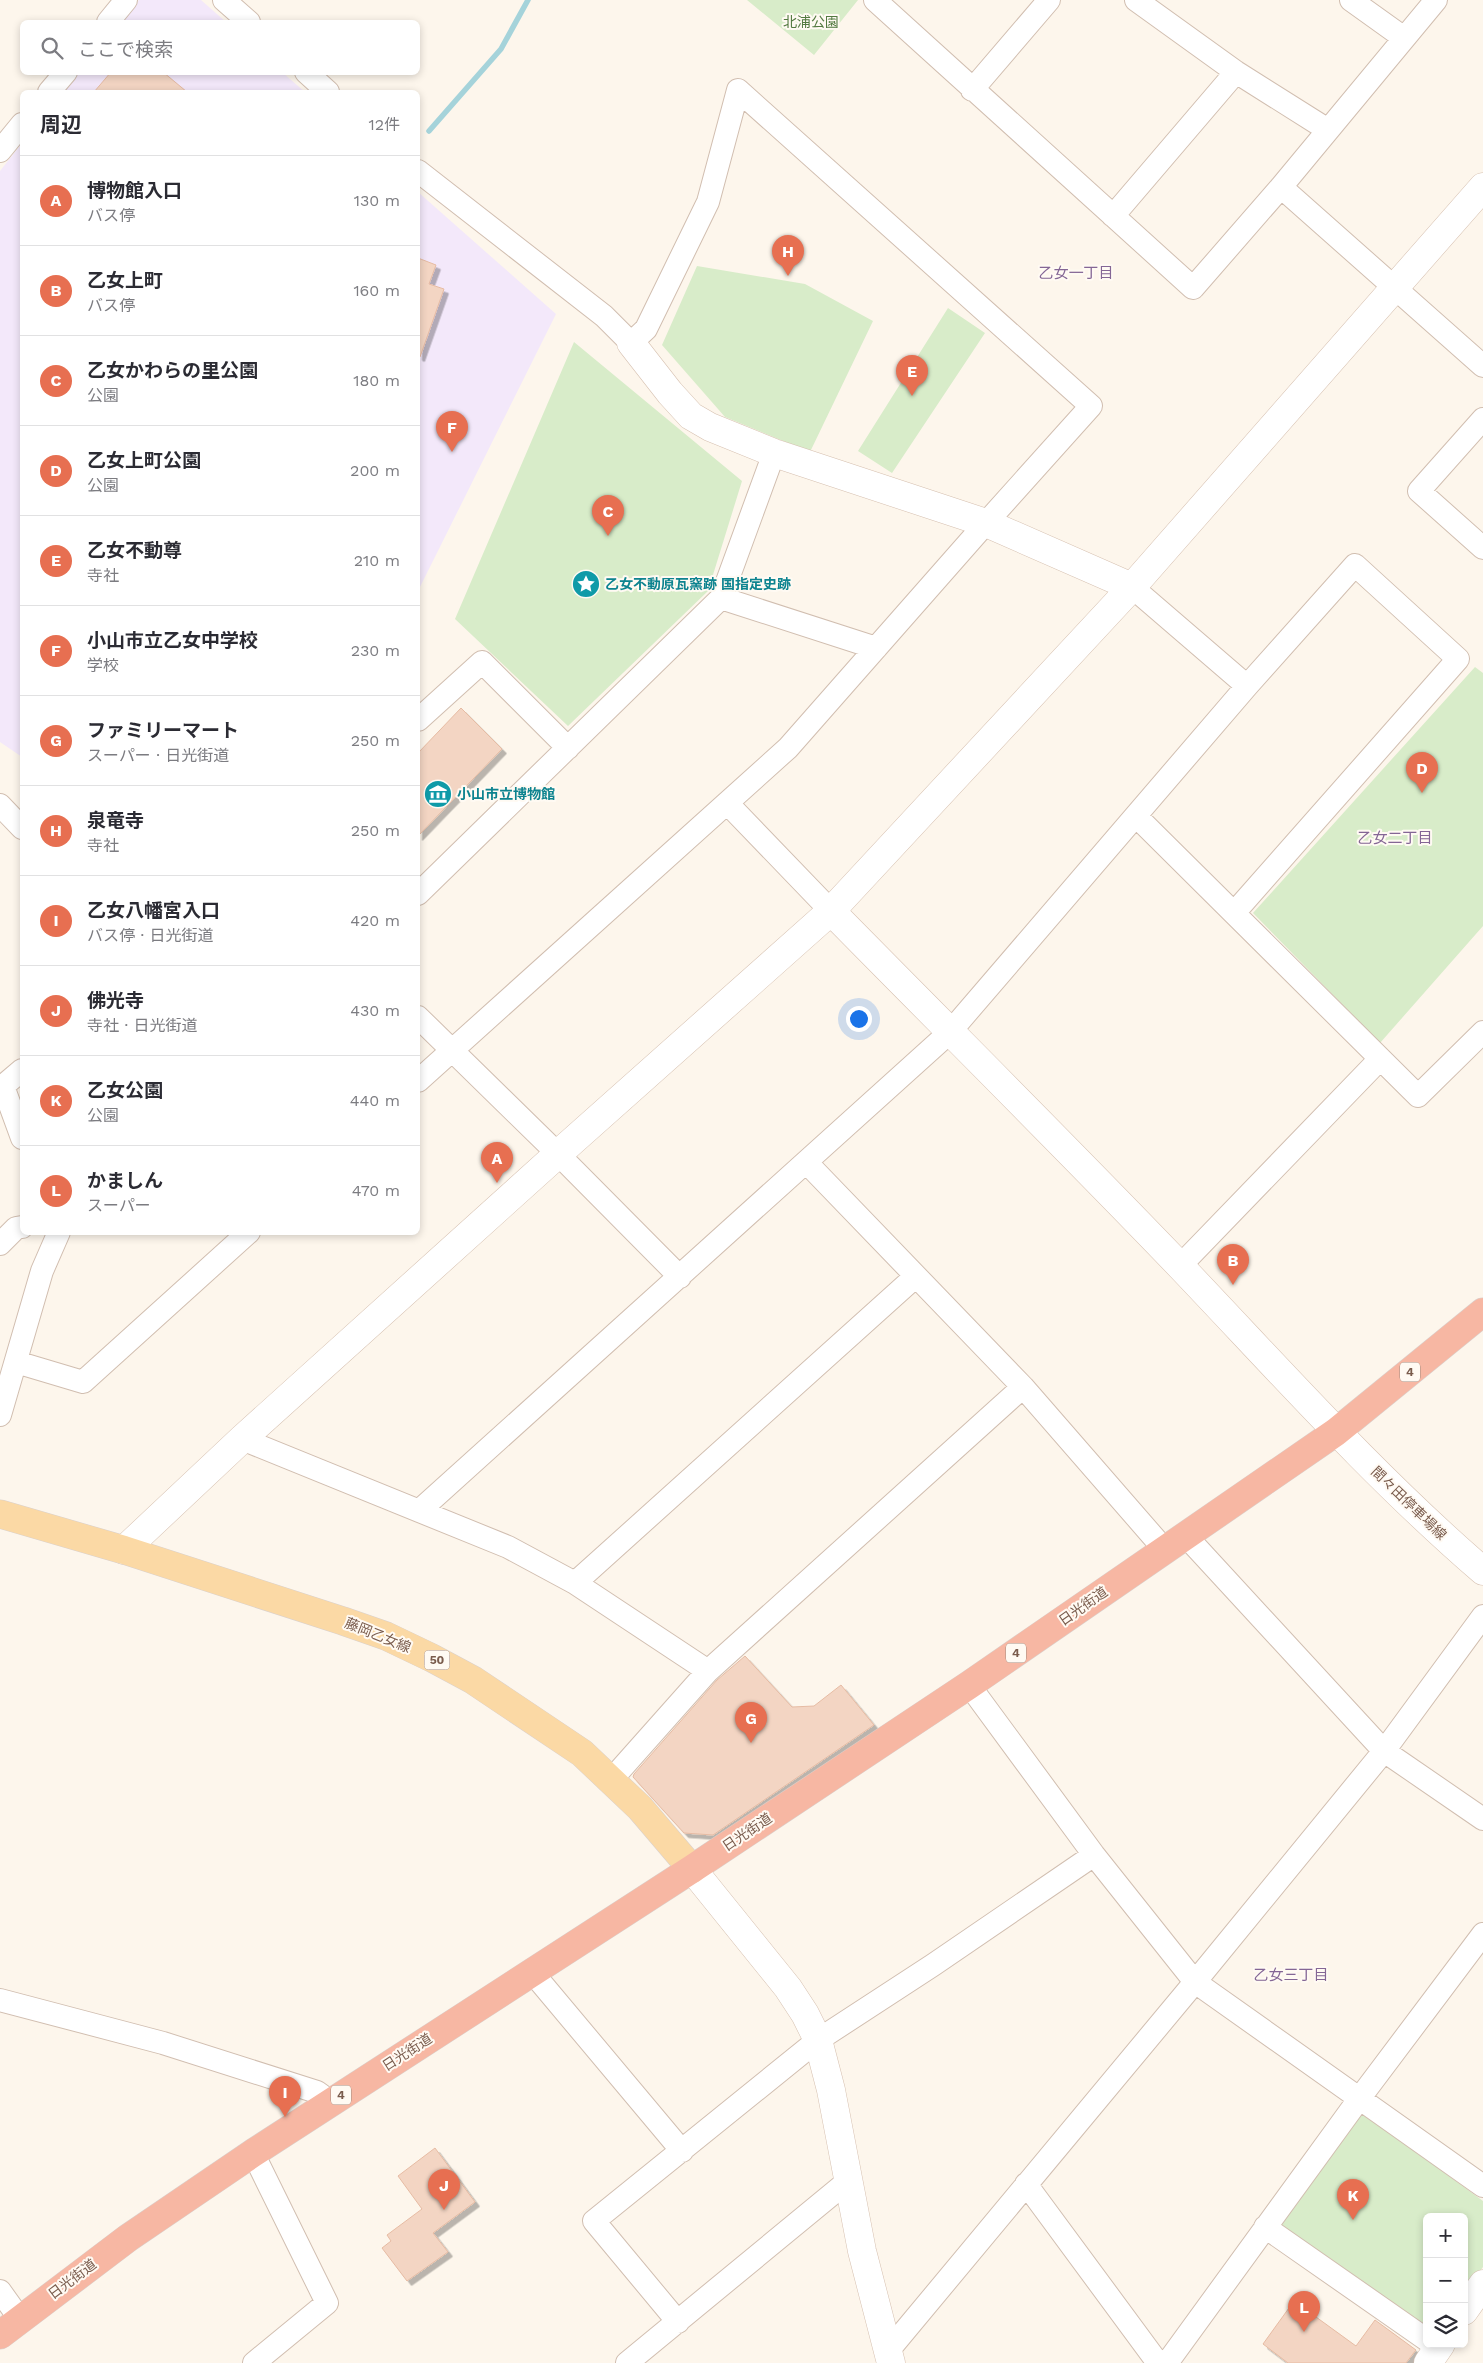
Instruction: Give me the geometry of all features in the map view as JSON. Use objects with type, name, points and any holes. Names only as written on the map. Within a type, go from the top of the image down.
[{"type":"highway","name":"日光街道","points":[[10,2327],[128,2238],[253,2153],[692,1869],[969,1684],[1336,1432],[1483,1312]]},
{"type":"main road","name":"藤岡乙女線","points":[[0,1514],[124,1550],[386,1636],[473,1680],[582,1753],[612,1779],[692,1869]]},
{"type":"street","points":[[110,20],[126,0]]},
{"type":"street","points":[[224,0],[247,20]]},
{"type":"street","points":[[875,0],[972,90],[1193,288],[1281,187],[1436,0]]},
{"type":"street","points":[[972,90],[1050,0]]},
{"type":"street","points":[[1136,0],[1236,72],[1328,130]]},
{"type":"street","points":[[1351,0],[1404,38]]},
{"type":"street","points":[[1113,216],[1236,72]]},
{"type":"street","points":[[51,90],[63,75]]},
{"type":"street","points":[[309,75],[326,90]]},
{"type":"street","points":[[420,1079],[788,748],[1091,406],[738,90],[708,202],[646,329],[631,343]]},
{"type":"street","points":[[0,151],[20,126]]},
{"type":"street","points":[[420,173],[583,300],[631,343],[670,393],[691,416],[729,436],[774,453],[986,523],[1132,587],[1247,686]]},
{"type":"street","points":[[1281,187],[1483,366]]},
{"type":"street","points":[[124,1550],[242,1440],[558,1154],[831,911],[1132,587],[1483,187]]},
{"type":"street","points":[[1483,419],[1419,491],[1483,548]]},
{"type":"street","points":[[420,892],[721,598],[774,453]]},
{"type":"street","points":[[419,1511],[950,1032],[1247,686],[1355,565],[1458,659],[1234,913]]},
{"type":"street","points":[[721,598],[876,648]]},
{"type":"street","points":[[420,718],[482,662],[568,748]]},
{"type":"street","points":[[728,804],[831,911]]},
{"type":"street","points":[[0,805],[20,826]]},
{"type":"street","points":[[1136,816],[1418,1096],[1483,1032]]},
{"type":"street","name":"間々田停車場線","points":[[831,911],[1180,1266],[1336,1432],[1446,1539],[1483,1572]]},
{"type":"street","points":[[420,1019],[680,1277]]},
{"type":"street","points":[[1180,1266],[1380,1059]]},
{"type":"street","points":[[20,1072],[3,1086],[20,1133]]},
{"type":"street","points":[[807,1163],[1175,1542],[1384,1751],[1483,1819]]},
{"type":"street","points":[[0,1244],[16,1228],[20,1227]]},
{"type":"street","points":[[0,1415],[42,1271],[58,1235]]},
{"type":"street","points":[[16,1362],[83,1382],[246,1235]]},
{"type":"street","points":[[575,1583],[916,1276]]},
{"type":"street","points":[[612,1779],[708,1671],[1023,1387]]},
{"type":"street","points":[[242,1440],[508,1547],[575,1583],[708,1671]]},
{"type":"street","points":[[884,2359],[1384,1751],[1483,1616]]},
{"type":"street","points":[[969,1684],[1094,1854],[1195,1982],[1483,2186]]},
{"type":"street","points":[[678,2322],[594,2221],[818,2040],[932,1965],[1094,1854]]},
{"type":"street","points":[[692,1869],[788,1988],[805,2014],[818,2040],[831,2090],[884,2359]]},
{"type":"street","points":[[1167,2363],[1358,2099],[1483,1934]]},
{"type":"street","points":[[532,1972],[682,2151]]},
{"type":"street","points":[[0,2000],[163,2043],[316,2092],[331,2102]]},
{"type":"street","points":[[253,2153],[327,2303],[254,2363]]},
{"type":"street","points":[[627,2363],[848,2181]]},
{"type":"street","points":[[1026,2184],[1158,2363]]},
{"type":"street","points":[[1265,2227],[1423,2341]]},
{"type":"street","points":[[1468,2305],[1483,2284]]},
{"type":"street","points":[[0,2291],[10,2327]]},
{"type":"shaded area","points":[[139,0],[201,0],[224,20],[123,20]]},
{"type":"shaded area","points":[[78,75],[285,75],[303,90],[66,90]]},
{"type":"shaded area","points":[[20,146],[20,756],[0,742],[0,171]]},
{"type":"shaded area","points":[[420,194],[556,314],[420,587]]},
{"type":"green space","name":"北浦公園","points":[[747,0],[858,0],[814,55]]},
{"type":"green space","points":[[697,266],[805,284],[873,321],[810,452],[725,417],[662,345]]},
{"type":"green space","points":[[948,308],[985,333],[892,473],[858,451]]},
{"type":"green space","points":[[574,342],[742,481],[708,591],[568,726],[455,619]]},
{"type":"green space","points":[[1475,667],[1483,673],[1483,926],[1380,1043],[1253,913]]},
{"type":"green space","points":[[1359,2110],[1483,2201],[1483,2267],[1468,2288],[1468,2213],[1423,2213],[1423,2329],[1277,2223]]},
{"type":"building","points":[[108,75],[167,75],[185,90],[96,90]]},
{"type":"building","points":[[420,259],[436,265],[429,284],[444,289],[420,357]]},
{"type":"building","name":"小山市立博物館","points":[[461,708],[502,749],[420,834],[420,751]]},
{"type":"building","points":[[745,1656],[792,1707],[814,1706],[841,1685],[874,1725],[713,1835],[684,1833],[633,1777],[634,1774],[717,1680]]},
{"type":"building","points":[[435,2148],[475,2202],[433,2233],[448,2252],[407,2281],[382,2248],[391,2241],[387,2235],[422,2209],[398,2176]]},
{"type":"building","points":[[1294,2301],[1356,2346],[1375,2320],[1416,2350],[1406,2363],[1288,2363],[1263,2344]]},
{"type":"waterway","points":[[429,131],[501,49],[528,0]]},
{"type":"place","name":"泉竜寺","points":[[788,276]]},
{"type":"place","name":"乙女不動尊","points":[[912,396]]},
{"type":"place","name":"小山市立乙女中学校","points":[[452,452]]},
{"type":"place","name":"乙女かわらの里公園","points":[[608,536]]},
{"type":"place","name":"乙女不動原瓦窯跡 国指定史跡","points":[[586,584]]},
{"type":"place","name":"乙女上町公園","points":[[1422,793]]},
{"type":"place","name":"小山市立博物館","points":[[438,794]]},
{"type":"place","name":"博物館入口","points":[[497,1183]]},
{"type":"place","name":"乙女上町","points":[[1233,1285]]},
{"type":"place","name":"ファミリーマート","points":[[751,1743]]},
{"type":"place","name":"乙女八幡宮入口","points":[[285,2117]]},
{"type":"place","name":"佛光寺","points":[[444,2210]]},
{"type":"place","name":"乙女公園","points":[[1353,2220]]},
{"type":"place","name":"かましん","points":[[1304,2332]]},
{"type":"district","name":"乙女一丁目","points":[[1076,273]]},
{"type":"district","name":"乙女二丁目","points":[[1395,838]]},
{"type":"district","name":"乙女三丁目","points":[[1291,1975]]}]
